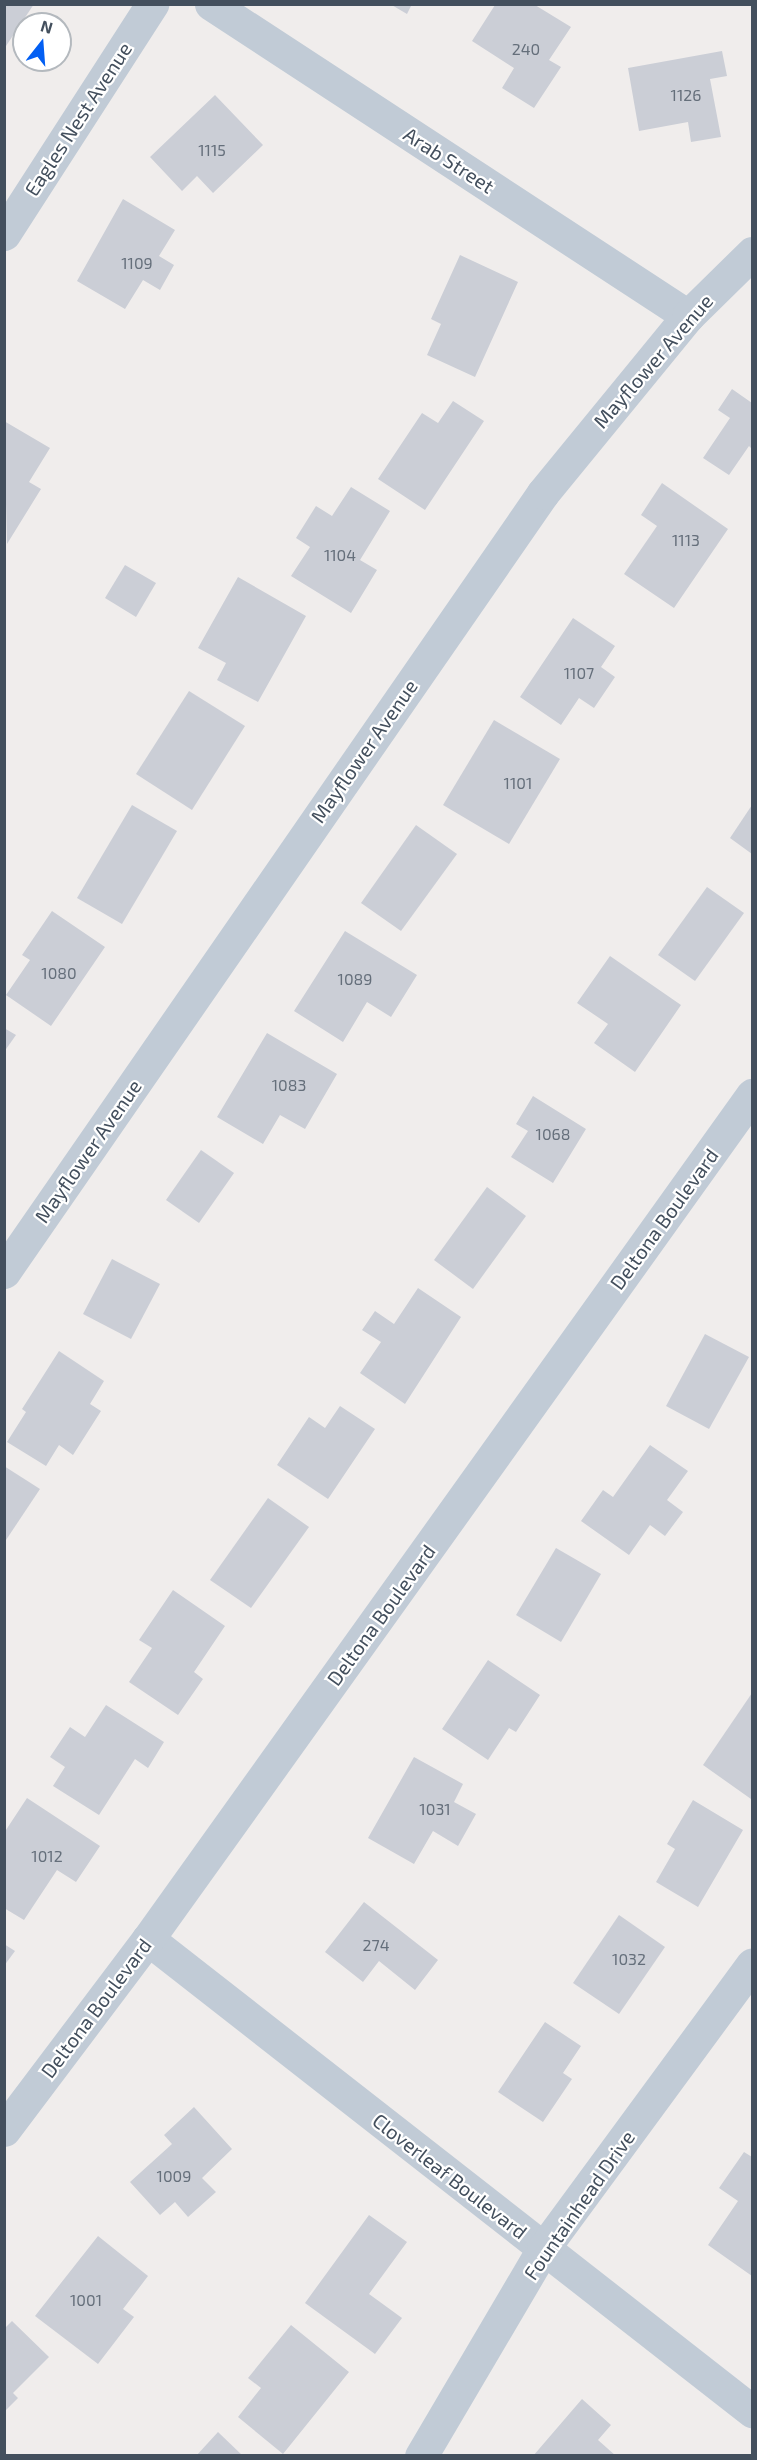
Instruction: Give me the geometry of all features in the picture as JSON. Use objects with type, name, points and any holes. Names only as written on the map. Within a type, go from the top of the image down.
[{"type":"street","name":"Eagles Nest Avenue","points":[[4,234],[152,4]]},
{"type":"street","name":"Arab Street","points":[[211,4],[688,316]]},
{"type":"street","name":"Mayflower Avenue","points":[[4,1272],[543,493],[688,316],[753,252]]},
{"type":"street","name":"Deltona Boulevard","points":[[4,2130],[148,1940],[753,1095]]},
{"type":"street","name":"Cloverleaf Boulevard","points":[[148,1940],[753,2411]]},
{"type":"street","name":"Fountainhead Drive","points":[[421,2456],[543,2249],[753,1965]]},
{"type":"building","points":[[4,4],[34,4],[29,12],[12,12],[12,37],[4,49]]},
{"type":"building","points":[[390,4],[412,4],[407,14]]},
{"type":"building","points":[[495,5],[535,5],[571,27],[549,60],[561,67],[534,108],[502,88],[514,68],[472,41]]},
{"type":"building","points":[[722,51],[727,76],[710,79],[721,137],[691,142],[688,122],[639,131],[628,68]]},
{"type":"building","points":[[215,95],[263,145],[213,193],[197,176],[182,191],[150,157]]},
{"type":"building","points":[[123,199],[175,230],[159,256],[174,265],[160,290],[143,280],[125,309],[77,281]]},
{"type":"building","points":[[460,255],[518,282],[475,377],[427,355],[441,324],[431,319]]},
{"type":"building","points":[[732,389],[752,403],[752,449],[749,446],[729,475],[703,458],[730,418],[718,410]]},
{"type":"building","points":[[453,401],[484,421],[425,510],[378,479],[422,413],[438,423]]},
{"type":"building","points":[[4,421],[50,448],[29,482],[41,489],[7,544]]},
{"type":"building","points":[[662,483],[728,529],[674,608],[624,574],[657,526],[641,515]]},
{"type":"building","points":[[351,487],[390,511],[360,560],[377,570],[351,613],[291,576],[310,547],[296,538],[316,506],[332,516]]},
{"type":"building","points":[[125,565],[156,583],[136,617],[105,598]]},
{"type":"building","points":[[238,577],[306,616],[258,702],[217,680],[226,663],[198,648]]},
{"type":"building","points":[[573,618],[615,646],[601,667],[615,677],[594,708],[579,698],[561,725],[520,697]]},
{"type":"building","points":[[189,691],[245,726],[192,810],[136,774]]},
{"type":"building","points":[[494,720],[560,759],[509,844],[443,805]]},
{"type":"building","points":[[132,805],[177,831],[122,924],[77,898]]},
{"type":"building","points":[[752,805],[752,854],[730,838]]},
{"type":"building","points":[[416,825],[457,854],[401,931],[361,903]]},
{"type":"building","points":[[707,887],[744,913],[695,981],[658,955]]},
{"type":"building","points":[[52,911],[105,947],[51,1026],[6,995],[30,960],[22,955]]},
{"type":"building","points":[[345,931],[417,975],[391,1017],[367,1002],[343,1042],[294,1011]]},
{"type":"building","points":[[610,956],[681,1005],[635,1072],[594,1043],[608,1024],[577,1003]]},
{"type":"building","points":[[4,1028],[16,1035],[4,1052]]},
{"type":"building","points":[[267,1033],[337,1074],[305,1129],[280,1115],[263,1144],[217,1117]]},
{"type":"building","points":[[533,1096],[586,1129],[553,1183],[511,1157],[528,1131],[516,1124]]},
{"type":"building","points":[[201,1150],[234,1173],[199,1223],[166,1200]]},
{"type":"building","points":[[487,1187],[526,1216],[473,1289],[434,1260]]},
{"type":"building","points":[[112,1259],[160,1284],[131,1339],[83,1314]]},
{"type":"building","points":[[418,1288],[461,1317],[405,1404],[360,1373],[381,1342],[362,1330],[375,1311],[394,1324]]},
{"type":"building","points":[[705,1334],[749,1357],[709,1429],[666,1406]]},
{"type":"building","points":[[59,1351],[104,1381],[90,1404],[101,1411],[73,1455],[59,1445],[46,1466],[7,1442],[26,1412],[22,1409]]},
{"type":"building","points":[[340,1406],[375,1429],[328,1499],[277,1465],[309,1417],[325,1428]]},
{"type":"building","points":[[650,1445],[688,1471],[667,1500],[683,1512],[665,1536],[650,1525],[629,1555],[581,1521],[603,1490],[613,1497]]},
{"type":"building","points":[[4,1466],[40,1489],[4,1543]]},
{"type":"building","points":[[268,1498],[309,1527],[251,1608],[210,1580]]},
{"type":"building","points":[[556,1548],[601,1574],[561,1642],[516,1615]]},
{"type":"building","points":[[173,1590],[225,1626],[194,1672],[203,1679],[178,1715],[129,1682],[152,1648],[139,1640]]},
{"type":"building","points":[[488,1660],[540,1695],[516,1732],[509,1728],[488,1760],[442,1729]]},
{"type":"building","points":[[752,1693],[752,1796],[751,1799],[703,1765]]},
{"type":"building","points":[[106,1705],[164,1742],[148,1768],[135,1759],[99,1815],[53,1786],[65,1767],[50,1757],[70,1727],[85,1737]]},
{"type":"building","points":[[414,1757],[463,1784],[454,1802],[476,1814],[458,1846],[433,1831],[414,1864],[368,1838]]},
{"type":"building","points":[[27,1798],[100,1846],[76,1882],[57,1870],[24,1920],[4,1908],[4,1833]]},
{"type":"building","points":[[693,1800],[743,1830],[698,1907],[656,1882],[675,1849],[667,1844]]},
{"type":"building","points":[[364,1902],[438,1960],[415,1990],[379,1961],[363,1982],[325,1952]]},
{"type":"building","points":[[619,1915],[665,1947],[619,2014],[573,1983]]},
{"type":"building","points":[[4,1944],[15,1951],[4,1966]]},
{"type":"building","points":[[545,2022],[581,2046],[563,2073],[572,2079],[543,2122],[498,2092]]},
{"type":"building","points":[[194,2107],[232,2149],[202,2178],[216,2192],[188,2217],[175,2202],[160,2215],[130,2182],[172,2144],[164,2135]]},
{"type":"building","points":[[744,2152],[752,2157],[752,2276],[708,2245],[738,2201],[719,2188]]},
{"type":"building","points":[[369,2215],[407,2242],[369,2294],[402,2318],[375,2354],[305,2303]]},
{"type":"building","points":[[98,2236],[148,2276],[123,2309],[134,2317],[98,2364],[35,2316]]},
{"type":"building","points":[[12,2321],[49,2357],[13,2393],[18,2398],[4,2412],[4,2329]]},
{"type":"building","points":[[291,2325],[349,2372],[283,2454],[238,2417],[261,2388],[248,2378]]},
{"type":"building","points":[[582,2399],[611,2425],[598,2440],[616,2456],[533,2456]]},
{"type":"building","points":[[218,2432],[243,2456],[196,2456]]}]
